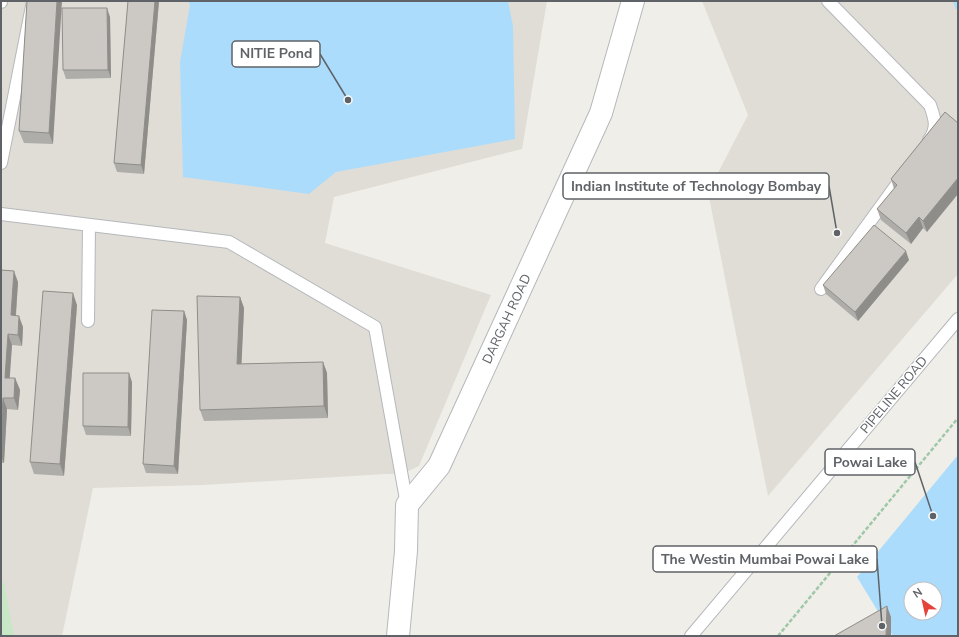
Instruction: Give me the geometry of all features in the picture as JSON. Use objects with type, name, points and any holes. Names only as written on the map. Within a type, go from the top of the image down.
[{"type":"street","name":"DARGAH ROAD","points":[[407,505],[439,466],[601,113],[633,1]]},
{"type":"street","points":[[398,636],[406,551],[407,505]]},
{"type":"lane","points":[[1,163],[33,1]]},
{"type":"lane","points":[[828,1],[930,105],[935,118],[934,133],[921,152]]},
{"type":"lane","points":[[821,289],[912,164]]},
{"type":"lane","points":[[1,214],[229,242],[375,328],[407,505]]},
{"type":"lane","points":[[88,321],[89,225]]},
{"type":"lane","name":"PIPELINE ROAD","points":[[691,636],[958,318]]},
{"type":"path","points":[[778,636],[958,418]]},
{"type":"shaded area","points":[[1,1],[547,1],[522,149],[334,197],[325,243],[491,295],[419,466],[402,474],[204,485],[93,488],[62,636],[1,636]]},
{"type":"shaded area","points":[[702,1],[958,1],[958,274],[768,496],[708,192],[748,115]]},
{"type":"green space","points":[[1,579],[4,584],[14,636],[1,636]]},
{"type":"water","points":[[188,1],[508,1],[513,26],[515,139],[336,172],[309,194],[183,177],[180,62],[190,5]]},
{"type":"water","points":[[958,455],[958,636],[893,636],[857,577]]},
{"type":"building","points":[[27,1],[57,1],[49,133],[19,131]]},
{"type":"building","points":[[128,1],[155,1],[141,165],[114,163]]},
{"type":"building","points":[[62,8],[107,8],[108,70],[63,70]]},
{"type":"building","points":[[945,112],[958,123],[958,178],[923,221],[919,217],[906,233],[877,209],[897,185],[891,179]]},
{"type":"building","points":[[874,225],[906,251],[855,312],[823,285]]},
{"type":"building","points":[[1,270],[14,271],[11,315],[19,316],[18,335],[8,334],[5,378],[15,378],[14,398],[3,398],[1,431]]},
{"type":"building","points":[[43,291],[73,293],[60,464],[30,462]]},
{"type":"building","points":[[197,296],[240,297],[237,364],[323,362],[324,406],[200,410]]},
{"type":"building","points":[[152,310],[184,311],[174,466],[143,464]]},
{"type":"building","points":[[83,373],[129,373],[128,427],[83,426]]},
{"type":"building","points":[[887,606],[886,636],[834,636]]},
{"type":"waterway","points":[[956,1],[958,7]]},
{"type":"place","name":"NITIE Pond","points":[[348,100]]},
{"type":"place","name":"Indian Institute of Technology Bombay","points":[[837,233]]},
{"type":"place","name":"Powai Lake","points":[[933,516]]},
{"type":"place","name":"The Westin Mumbai Powai Lake","points":[[882,626]]}]
